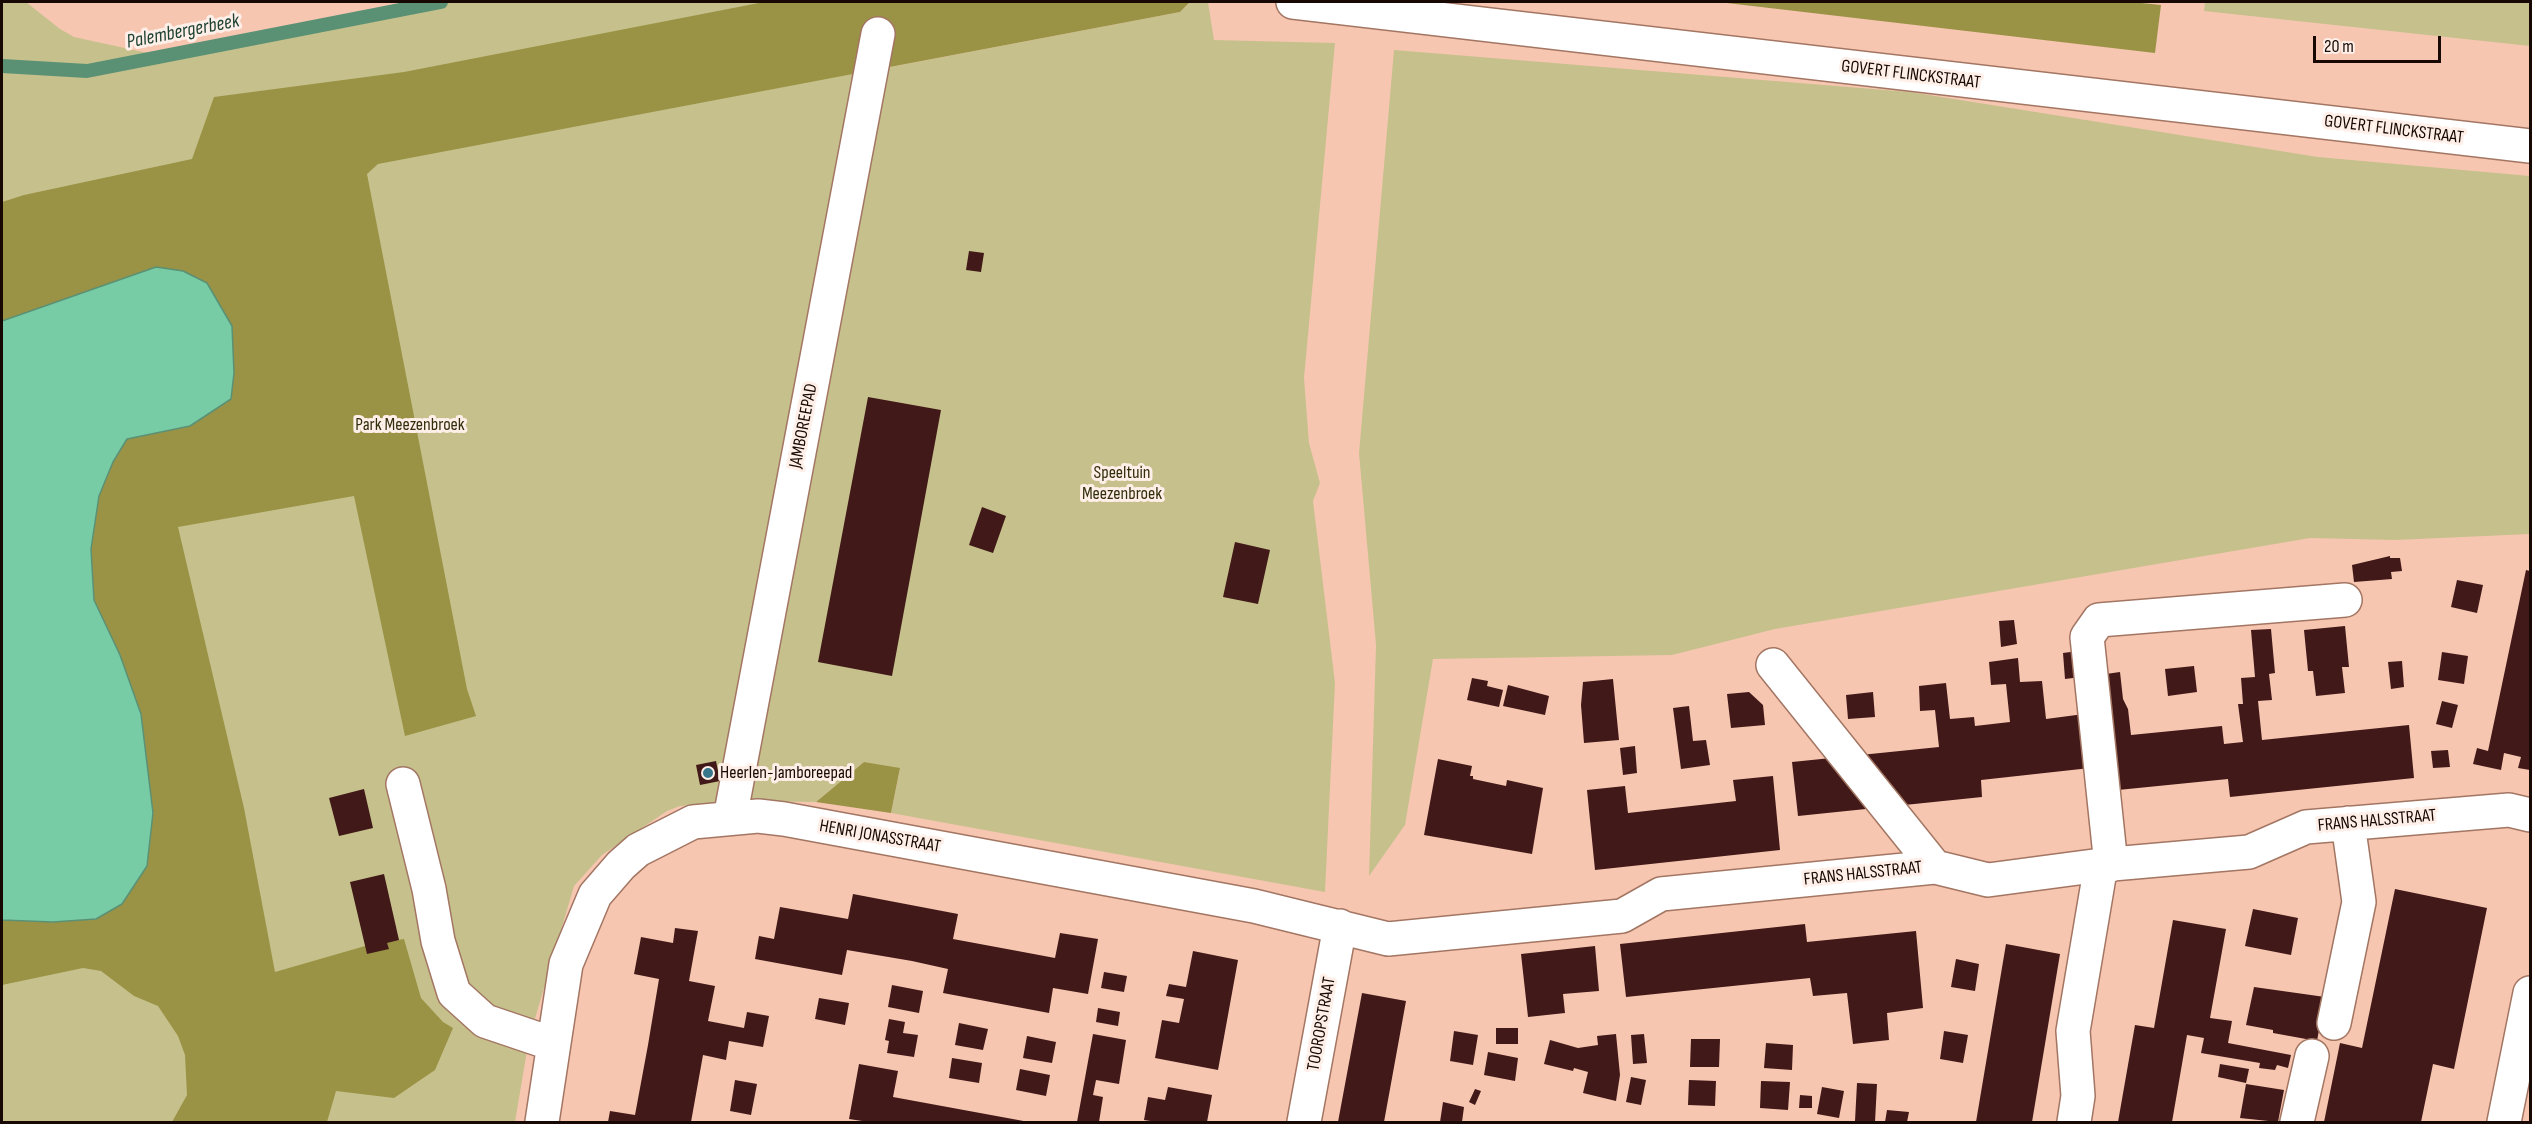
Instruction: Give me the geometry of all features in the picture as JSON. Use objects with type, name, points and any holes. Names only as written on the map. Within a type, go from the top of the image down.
[{"type":"street","name":"GOVERT FLINCKSTRAAT","points":[[1293,2],[2530,146]]},
{"type":"street","name":"JAMBOREEPAD","points":[[730,818],[878,34]]},
{"type":"street","points":[[2074,1122],[2078,1096],[2073,1031],[2106,865],[2086,637],[2099,620],[2345,600]]},
{"type":"street","points":[[1773,665],[1935,867]]},
{"type":"street","points":[[404,784],[429,890],[438,941],[454,993],[485,1021],[554,1044]]},
{"type":"street","name":"FRANS HALSSTRAAT","points":[[1340,926],[1388,939],[1423,936],[1622,916],[1661,894],[1935,867],[1988,880],[2106,865],[2249,852],[2306,828],[2509,810],[2530,815]]},
{"type":"street","name":"HENRI JONASSTRAAT","points":[[542,1122],[567,964],[595,895],[621,865],[638,850],[693,822],[758,816],[784,819],[1254,906],[1340,926]]},
{"type":"street","points":[[2334,1023],[2359,902],[2348,823]]},
{"type":"street","name":"TOOROPSTRAAT","points":[[1304,1122],[1340,926]]},
{"type":"street","points":[[2504,1122],[2530,993]]},
{"type":"street","points":[[2297,1122],[2312,1056]]},
{"type":"green space","name":"Park Meezenbroek","points":[[2,2],[26,2],[74,37],[148,53],[446,2],[890,2],[880,69],[1180,12],[1189,4],[1186,2],[1208,2],[1214,40],[1335,43],[1304,378],[1309,443],[1320,483],[1313,501],[1335,683],[1325,892],[891,813],[900,769],[864,762],[816,802],[735,801],[680,806],[667,811],[602,855],[574,886],[529,1039],[515,1122],[2,1122]]},
{"type":"green space","points":[[764,2],[1189,3],[1180,12],[378,164],[367,174],[467,689],[476,716],[405,736],[354,496],[178,527],[244,808],[275,972],[372,944],[404,939],[421,998],[443,1022],[453,1028],[435,1070],[394,1098],[336,1091],[327,1122],[172,1122],[187,1095],[185,1055],[178,1036],[158,1006],[134,996],[101,971],[83,968],[2,985],[2,920],[53,922],[96,919],[147,866],[153,813],[141,714],[120,655],[94,600],[91,549],[99,496],[113,462],[127,439],[190,426],[156,267],[2,321],[2,202],[24,195],[192,159],[214,97],[404,72]]},
{"type":"green space","points":[[1718,2],[2132,2],[2161,5],[2155,53]]},
{"type":"green space","points":[[2205,2],[2530,2],[2530,46],[2204,11]]},
{"type":"green space","points":[[1394,50],[1910,92],[2318,157],[2530,176],[2530,534],[2395,540],[2310,538],[1775,629],[1672,655],[1433,659],[1405,825],[1369,876],[1376,645],[1359,453]]},
{"type":"green space","points":[[864,762],[900,768],[891,813],[816,802]]},
{"type":"shaded area","points":[[156,267],[183,271],[207,283],[232,326],[234,373],[231,399],[190,426],[127,439],[113,462],[99,496],[91,549],[94,600],[120,655],[141,714],[153,813],[147,866],[122,904],[96,919],[53,922],[2,920],[2,321]]},
{"type":"building","points":[[969,251],[984,253],[981,272],[966,270]]},
{"type":"building","points":[[868,397],[941,410],[892,676],[818,662]]},
{"type":"building","points":[[982,507],[1006,516],[993,553],[969,545]]},
{"type":"building","points":[[1235,542],[1270,550],[1258,604],[1223,597]]},
{"type":"building","points":[[2390,556],[2390,558],[2400,558],[2402,571],[2391,572],[2392,579],[2354,582],[2352,565]]},
{"type":"building","points":[[2526,570],[2530,571],[2530,770],[2518,768],[2521,757],[2504,753],[2501,770],[2473,764],[2477,748],[2488,751]]},
{"type":"building","points":[[2457,580],[2483,585],[2477,613],[2451,607]]},
{"type":"building","points":[[2014,620],[2017,644],[2001,647],[1999,621]]},
{"type":"building","points":[[2345,626],[2349,667],[2342,667],[2345,693],[2316,696],[2313,671],[2308,671],[2304,630]]},
{"type":"building","points":[[2271,629],[2275,673],[2269,674],[2272,700],[2258,701],[2262,740],[2409,725],[2414,778],[2230,797],[2228,779],[2118,790],[2106,674],[2120,672],[2131,735],[2222,726],[2224,744],[2243,742],[2238,704],[2243,704],[2241,678],[2255,677],[2251,630]]},
{"type":"building","points":[[2078,651],[2081,677],[2065,679],[2063,653]]},
{"type":"building","points":[[2442,652],[2468,656],[2464,684],[2438,680]]},
{"type":"building","points":[[2018,658],[2020,682],[2042,681],[2046,719],[2084,714],[2090,768],[1981,780],[1982,797],[1798,816],[1792,762],[1939,747],[1935,710],[1920,711],[1919,686],[1946,683],[1950,719],[1974,717],[1975,726],[2010,722],[2006,684],[1991,685],[1989,662]]},
{"type":"building","points":[[2402,661],[2404,687],[2391,689],[2388,662]]},
{"type":"building","points":[[2194,666],[2197,692],[2168,696],[2165,669]]},
{"type":"building","points":[[1472,678],[1488,681],[1487,686],[1503,690],[1499,707],[1467,700]]},
{"type":"building","points":[[1613,679],[1619,740],[1584,743],[1581,705],[1583,682]]},
{"type":"building","points":[[1508,685],[1549,696],[1545,715],[1503,706]]},
{"type":"building","points":[[1749,692],[1763,705],[1765,725],[1731,728],[1727,694]]},
{"type":"building","points":[[1873,692],[1875,717],[1848,719],[1846,695]]},
{"type":"building","points":[[2442,701],[2458,705],[2452,728],[2436,724]]},
{"type":"building","points":[[1689,706],[1693,741],[1706,740],[1710,765],[1681,769],[1673,708]]},
{"type":"building","points":[[1635,746],[1637,773],[1623,775],[1620,748]]},
{"type":"building","points":[[2448,750],[2450,767],[2433,768],[2431,751]]},
{"type":"building","points":[[1438,759],[1472,766],[1470,776],[1473,776],[1473,779],[1506,786],[1507,780],[1543,788],[1532,854],[1424,835]]},
{"type":"building","name":"Heerlen-Jamboreepad","points":[[716,761],[720,781],[700,785],[696,765]]},
{"type":"building","points":[[1773,776],[1780,850],[1595,870],[1587,790],[1625,786],[1628,813],[1736,801],[1733,780]]},
{"type":"building","points":[[364,789],[373,828],[339,836],[329,798]]},
{"type":"building","points":[[384,874],[399,940],[387,943],[389,949],[367,954],[350,882]]},
{"type":"building","points":[[2395,889],[2487,908],[2454,1069],[2433,1064],[2421,1122],[2324,1122],[2340,1043],[2362,1048]]},
{"type":"building","points":[[853,894],[958,914],[953,939],[1055,958],[1060,933],[1098,939],[1088,994],[1053,988],[1049,1013],[943,993],[948,969],[912,961],[847,950],[842,975],[755,959],[759,936],[774,939],[780,907],[848,919]]},
{"type":"building","points":[[2253,909],[2298,918],[2291,955],[2245,946]]},
{"type":"building","points":[[2173,920],[2226,929],[2210,1018],[2232,1021],[2228,1043],[2291,1055],[2288,1068],[2277,1065],[2275,1070],[2259,1068],[2260,1063],[2201,1053],[2204,1038],[2187,1035],[2172,1122],[2118,1122],[2135,1025],[2154,1028]]},
{"type":"building","points":[[1805,924],[1807,942],[1916,931],[1923,1008],[1887,1013],[1889,1040],[1853,1044],[1847,993],[1813,996],[1810,978],[1626,997],[1620,944]]},
{"type":"building","points":[[675,928],[698,931],[689,981],[715,986],[708,1021],[744,1028],[747,1012],[769,1016],[763,1047],[729,1041],[726,1060],[703,1055],[691,1122],[608,1122],[610,1111],[635,1115],[648,1045],[659,979],[634,974],[641,937],[673,943]]},
{"type":"building","points":[[2006,944],[2060,954],[2032,1122],[1976,1122]]},
{"type":"building","points":[[1595,946],[1599,991],[1563,994],[1565,1013],[1528,1017],[1521,954]]},
{"type":"building","points":[[1193,951],[1238,960],[1218,1070],[1155,1058],[1162,1020],[1179,1023],[1184,999],[1166,996],[1169,984],[1186,987]]},
{"type":"building","points":[[1956,959],[1979,964],[1975,991],[1951,987]]},
{"type":"building","points":[[1104,972],[1127,976],[1124,992],[1101,988]]},
{"type":"building","points":[[892,985],[923,991],[919,1013],[888,1007]]},
{"type":"building","points":[[2254,987],[2325,997],[2317,1041],[2273,1033],[2273,1030],[2246,1025]]},
{"type":"building","points":[[1362,993],[1406,1001],[1384,1122],[1338,1122]]},
{"type":"building","points":[[819,998],[849,1003],[845,1025],[815,1019]]},
{"type":"building","points":[[1098,1008],[1120,1012],[1118,1026],[1096,1022]]},
{"type":"building","points":[[889,1019],[905,1022],[903,1033],[918,1035],[914,1057],[887,1053],[889,1041],[885,1040]]},
{"type":"building","points":[[959,1023],[988,1029],[983,1050],[955,1045]]},
{"type":"building","points":[[1496,1028],[1518,1028],[1518,1044],[1496,1044]]},
{"type":"building","points":[[1454,1031],[1478,1035],[1473,1065],[1450,1061]]},
{"type":"building","points":[[1944,1031],[1968,1035],[1963,1063],[1940,1059]]},
{"type":"building","points":[[1093,1034],[1126,1040],[1119,1084],[1096,1080],[1093,1095],[1103,1097],[1099,1122],[1077,1122]]},
{"type":"building","points":[[1616,1034],[1620,1075],[1616,1101],[1583,1093],[1588,1072],[1544,1064],[1550,1040],[1578,1048],[1598,1045],[1597,1036]]},
{"type":"building","points":[[1644,1034],[1647,1063],[1633,1064],[1631,1035]]},
{"type":"building","points":[[1027,1036],[1056,1042],[1052,1063],[1023,1058]]},
{"type":"building","points":[[1691,1039],[1720,1039],[1719,1067],[1690,1067]]},
{"type":"building","points":[[1766,1043],[1793,1045],[1792,1070],[1764,1068]]},
{"type":"building","points":[[1488,1052],[1518,1058],[1515,1081],[1484,1075]]},
{"type":"building","points":[[952,1058],[982,1063],[979,1083],[949,1078]]},
{"type":"building","points":[[859,1064],[898,1071],[893,1097],[1029,1122],[869,1122],[849,1119]]},
{"type":"building","points":[[2220,1064],[2249,1069],[2246,1083],[2218,1077]]},
{"type":"building","points":[[1020,1069],[1050,1075],[1046,1096],[1016,1090]]},
{"type":"building","points":[[1631,1077],[1646,1080],[1641,1105],[1626,1102]]},
{"type":"building","points":[[735,1080],[757,1084],[751,1115],[730,1111]]},
{"type":"building","points":[[1689,1080],[1716,1081],[1715,1106],[1688,1105]]},
{"type":"building","points":[[1761,1081],[1790,1082],[1788,1110],[1760,1108]]},
{"type":"building","points":[[1857,1083],[1877,1084],[1875,1122],[1855,1121]]},
{"type":"building","points":[[2246,1084],[2284,1090],[2278,1122],[2240,1118]]},
{"type":"building","points":[[1168,1087],[1212,1095],[1207,1122],[1144,1120],[1148,1097],[1165,1100]]},
{"type":"building","points":[[1822,1087],[1844,1091],[1839,1118],[1817,1114]]},
{"type":"building","points":[[1475,1089],[1481,1091],[1475,1105],[1469,1102]]},
{"type":"building","points":[[1800,1095],[1812,1096],[1812,1108],[1799,1108]]},
{"type":"building","points":[[1443,1102],[1464,1107],[1462,1122],[1440,1122]]},
{"type":"building","points":[[1887,1110],[1909,1112],[1907,1122],[1885,1122]]},
{"type":"waterway","name":"Palembergerbeek","points":[[2,66],[87,71],[441,2]]},
{"type":"place","name":"Heerlen-Jamboreepad","points":[[708,773]]},
{"type":"park label","name":"Speeltuin Meezenbroek","points":[[1122,483]]}]
